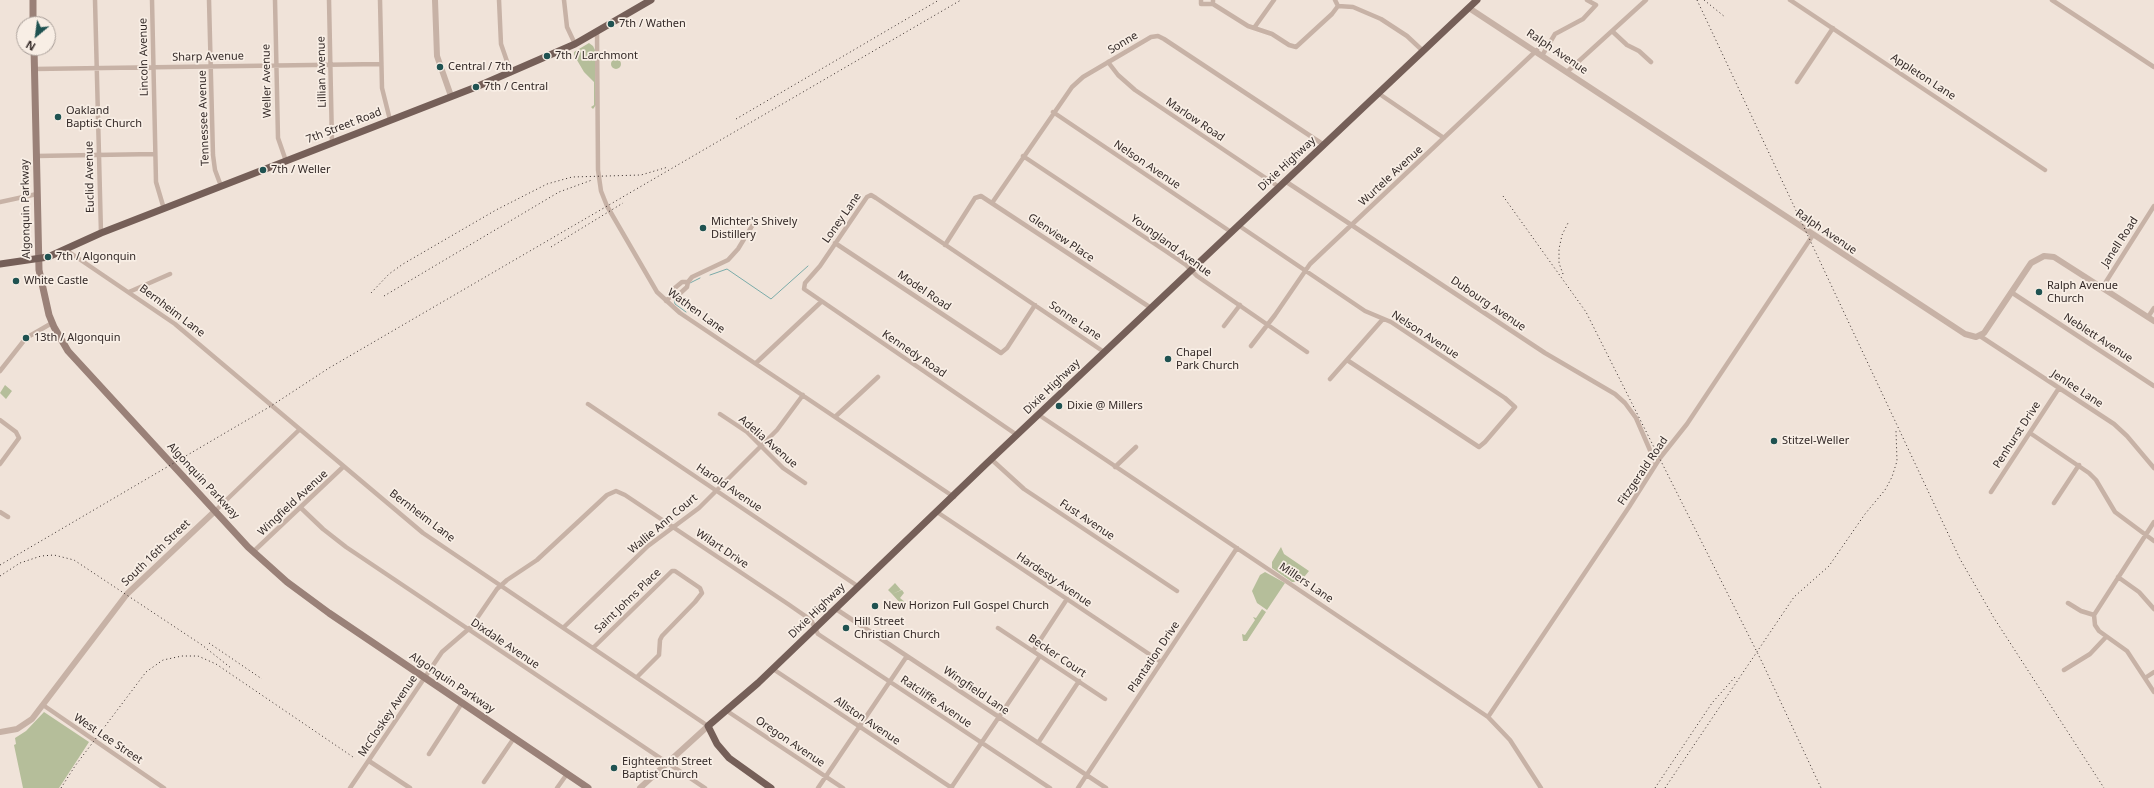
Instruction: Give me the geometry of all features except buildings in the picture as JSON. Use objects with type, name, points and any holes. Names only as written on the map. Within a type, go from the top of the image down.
[{"type":"main road","points":[[33,0],[33,16]]},
{"type":"main road","name":"7th Street Road","points":[[0,264],[39,258],[66,250],[101,233],[511,73],[575,44],[651,0]]},
{"type":"main road","name":"Dixie Highway","points":[[708,726],[727,711],[773,669],[1104,352],[1192,271],[1279,186],[1477,0]]},
{"type":"main road","name":"Algonquin Parkway","points":[[34,56],[40,282],[52,323],[62,342],[79,364],[253,552],[310,600],[588,788]]},
{"type":"main road","name":"Bernheim Lane","points":[[708,726],[717,744],[729,758],[771,788]]},
{"type":"street","name":"Euclid Avenue","points":[[95,0],[101,233]]},
{"type":"street","name":"Lincoln Avenue","points":[[152,0],[155,154],[157,188],[164,209]]},
{"type":"street","name":"Tennessee Avenue","points":[[210,0],[213,155],[215,170],[221,186]]},
{"type":"street","name":"Weller Avenue","points":[[275,0],[278,138],[286,161]]},
{"type":"street","name":"Lillian Avenue","points":[[329,0],[332,143]]},
{"type":"street","points":[[380,0],[383,97],[390,120]]},
{"type":"street","points":[[435,0],[437,56],[451,96]]},
{"type":"street","points":[[499,0],[501,44],[511,73]]},
{"type":"street","points":[[564,0],[566,27],[575,44]]},
{"type":"street","points":[[1201,0],[1201,4],[1213,2],[1248,26],[1272,34],[1289,45],[1298,46],[1332,14],[1338,6]]},
{"type":"street","points":[[1254,28],[1274,0]]},
{"type":"street","points":[[1335,0],[1338,6]]},
{"type":"street","points":[[1543,54],[1555,34],[1583,19],[1596,5],[1587,0]]},
{"type":"street","points":[[1568,71],[1646,0]]},
{"type":"street","name":"Appleton Lane","points":[[1790,0],[2045,170]]},
{"type":"street","points":[[2052,0],[2154,67]]},
{"type":"street","points":[[1338,6],[1353,7],[1381,18],[1407,36],[1423,51]]},
{"type":"street","name":"Ralph Avenue","points":[[1470,8],[1543,54],[1813,235],[1965,334],[1970,336],[1980,336]]},
{"type":"street","points":[[1797,82],[1833,28]]},
{"type":"street","points":[[1612,31],[1626,45],[1639,51],[1651,62]]},
{"type":"street","name":"Wathen Lane","points":[[597,32],[598,170],[602,191],[607,206],[647,277],[666,301],[954,497]]},
{"type":"street","name":"Sonne","points":[[992,203],[1053,112],[1077,82],[1151,37],[1161,37],[1248,93],[1324,145]]},
{"type":"street","name":"Wurtele Avenue","points":[[1251,346],[1268,325],[1305,270],[1536,50]]},
{"type":"street","name":"Marlow Road","points":[[1108,62],[1118,75],[1135,90],[1279,186]]},
{"type":"street","name":"Sharp Avenue","points":[[34,69],[381,64]]},
{"type":"street","points":[[1378,94],[1444,138]]},
{"type":"street","name":"Nelson Avenue","points":[[1053,112],[1231,232]]},
{"type":"street","points":[[36,156],[155,154]]},
{"type":"street","name":"Youngland Avenue","points":[[1023,156],[1167,252],[1307,352]]},
{"type":"street","name":"Dubourg Avenue","points":[[1285,181],[1544,352],[1615,394],[1625,403],[1636,418],[1656,464]]},
{"type":"street","points":[[0,202],[37,194]]},
{"type":"street","name":"Loney Lane","points":[[804,286],[836,243],[867,197],[871,195],[1035,305]]},
{"type":"street","name":"Glenview Place","points":[[945,245],[975,198],[979,196],[992,203],[1151,308]]},
{"type":"street","name":"Janell Road","points":[[2102,288],[2154,206]]},
{"type":"street","name":"Nelson Avenue","points":[[1238,225],[1365,311],[1391,322],[1514,405],[1513,410],[1479,447],[1347,360]]},
{"type":"street","points":[[670,297],[676,297],[687,287],[688,282],[692,277],[728,260],[738,249],[752,226]]},
{"type":"street","name":"Fitzgerald Road","points":[[1488,717],[1630,507],[1656,464],[1687,424],[1813,235]]},
{"type":"street","name":"Model Road","points":[[836,243],[1003,353],[1035,305]]},
{"type":"street","name":"Bernheim Lane","points":[[66,250],[175,324],[418,530],[708,726]]},
{"type":"street","points":[[1980,336],[2031,263],[2044,256],[2054,257],[2154,321]]},
{"type":"street","points":[[129,292],[170,274]]},
{"type":"street","points":[[666,301],[670,297],[670,292],[682,282],[688,282]]},
{"type":"street","name":"Kennedy Road","points":[[804,286],[807,292],[821,302],[1017,435]]},
{"type":"street","name":"Neblett Avenue","points":[[2011,292],[2154,386]]},
{"type":"street","points":[[756,363],[821,302]]},
{"type":"street","name":"Sonne Lane","points":[[1035,305],[1104,352]]},
{"type":"street","points":[[1224,326],[1240,305]]},
{"type":"street","points":[[2148,317],[2154,308]]},
{"type":"street","points":[[1330,379],[1383,319]]},
{"type":"street","points":[[0,371],[26,338],[52,323]]},
{"type":"street","name":"Jenlee Lane","points":[[1980,336],[2114,424],[2127,436],[2154,468]]},
{"type":"street","points":[[836,416],[878,377]]},
{"type":"street","name":"Penhurst Drive","points":[[1991,492],[2059,388]]},
{"type":"street","name":"Wallie Ann Court","points":[[564,628],[648,546],[699,508],[716,489],[761,447],[785,421],[802,395]]},
{"type":"street","name":"Harold Avenue","points":[[588,404],[859,587]]},
{"type":"street","name":"Adelia Avenue","points":[[720,414],[747,432],[783,468],[805,483]]},
{"type":"street","name":"Millers Lane","points":[[1039,415],[1077,439],[1115,467],[1488,717],[1512,743],[1541,788]]},
{"type":"street","points":[[0,420],[16,432],[19,438],[0,464]]},
{"type":"street","name":"South 16th Street","points":[[0,732],[21,727],[32,719],[127,594],[299,430]]},
{"type":"street","points":[[2030,432],[2079,465],[2096,480],[2115,512],[2154,541]]},
{"type":"street","points":[[1115,467],[1136,447]]},
{"type":"street","name":"Fust Avenue","points":[[991,460],[1024,489],[1177,592]]},
{"type":"street","points":[[2054,503],[2079,465]]},
{"type":"street","name":"Wingfield Avenue","points":[[253,552],[343,467]]},
{"type":"street","name":"McCloskey Avenue","points":[[350,788],[442,652],[469,630],[501,585],[537,560],[613,491]]},
{"type":"street","name":"Wilart Drive","points":[[613,491],[625,495],[792,607],[811,620],[816,628]]},
{"type":"street","name":"Dixdale Avenue","points":[[301,508],[323,529],[346,547],[705,788]]},
{"type":"street","points":[[0,512],[8,518]]},
{"type":"street","name":"Hardesty Avenue","points":[[937,512],[1161,662]]},
{"type":"street","points":[[2154,522],[2094,614],[2097,628],[2106,637],[2127,651],[2154,692]]},
{"type":"street","name":"Plantation Drive","points":[[1078,788],[1237,548]]},
{"type":"street","name":"Saint Johns Place","points":[[593,648],[672,571],[675,571],[700,588],[702,592],[695,602],[662,636],[660,640],[659,655],[637,678]]},
{"type":"street","points":[[2118,576],[2139,592],[2154,610]]},
{"type":"street","points":[[1033,651],[1067,599]]},
{"type":"street","points":[[2068,603],[2081,612],[2094,614]]},
{"type":"street","name":"Wingfield Lane","points":[[836,608],[1106,788]]},
{"type":"street","name":"Ratcliffe Avenue","points":[[816,628],[818,634],[1050,788]]},
{"type":"street","name":"Becker Court","points":[[998,628],[1105,698]]},
{"type":"street","points":[[2064,670],[2090,654],[2106,637]]},
{"type":"street","points":[[818,788],[907,656]]},
{"type":"street","points":[[952,788],[1040,656]]},
{"type":"street","name":"Allston Avenue","points":[[773,669],[952,788]]},
{"type":"street","points":[[2145,678],[2154,672]]},
{"type":"street","points":[[1038,743],[1079,681]]},
{"type":"street","points":[[429,754],[462,703]]},
{"type":"street","name":"West Lee Street","points":[[43,705],[164,788]]},
{"type":"street","name":"Oregon Avenue","points":[[727,711],[843,788]]},
{"type":"street","name":"Dixie Highway","points":[[640,788],[708,726]]},
{"type":"street","points":[[484,782],[514,738]]},
{"type":"street","points":[[369,760],[410,788]]},
{"type":"street","points":[[557,788],[567,774]]},
{"type":"green space","points":[[589,43],[595,50],[596,105],[593,109],[591,107],[594,105],[594,82],[584,72],[574,55],[574,52]]},
{"type":"green space","points":[[614,59],[618,59],[621,64],[618,69],[614,69],[611,66],[611,62]]},
{"type":"green space","points":[[5,385],[12,391],[6,399],[0,393]]},
{"type":"green space","points":[[1281,547],[1284,554],[1309,571],[1300,582],[1292,582],[1272,568],[1272,562]]},
{"type":"green space","points":[[1265,572],[1285,583],[1267,610],[1257,603],[1252,591],[1260,575]]},
{"type":"green space","points":[[895,583],[901,590],[892,594],[888,590]]},
{"type":"green space","points":[[902,590],[904,593],[900,598],[905,602],[902,605],[892,594]]},
{"type":"green space","points":[[1262,609],[1266,612],[1247,641],[1243,641],[1242,634],[1245,635],[1255,620],[1253,617],[1256,618]]},
{"type":"green space","points":[[44,712],[89,742],[59,788],[23,788],[14,745],[16,744],[15,738],[26,731]]},
{"type":"waterway","points":[[710,275],[727,269],[771,299],[808,266]]},
{"type":"waterway","points":[[690,283],[700,278]]},
{"type":"waterway","points":[[674,298],[675,304],[686,312]]},
{"type":"railway","points":[[736,119],[939,0]]},
{"type":"railway","points":[[0,565],[271,406],[329,368],[961,0]]},
{"type":"railway","points":[[1697,0],[1960,559],[1994,618],[2104,788]]},
{"type":"railway","points":[[1704,0],[1725,17]]},
{"type":"railway","points":[[371,293],[389,274],[403,264],[496,210],[547,184],[572,177],[641,175],[668,167]]},
{"type":"railway","points":[[384,296],[559,192],[592,180]]},
{"type":"railway","points":[[1503,196],[1586,312],[1762,662],[1821,788]]},
{"type":"railway","points":[[551,247],[623,203]]},
{"type":"railway","points":[[1563,274],[1559,263],[1559,249],[1562,235],[1568,223]]},
{"type":"railway","points":[[1665,788],[1794,597],[1829,566],[1865,514],[1885,490],[1892,477],[1897,461],[1896,431]]},
{"type":"railway","points":[[0,576],[20,563],[41,556],[54,555],[74,560],[202,645],[231,668]]},
{"type":"railway","points":[[209,643],[262,679]]},
{"type":"railway","points":[[61,788],[75,766],[146,672],[163,660],[182,656],[198,656],[216,664],[353,757]]},
{"type":"railway","points":[[1655,788],[1712,703],[1735,677]]},
{"type":"place","name":"7th / Wathen","points":[[611,24]]},
{"type":"place","name":"7th / Larchmont","points":[[547,56]]},
{"type":"place","name":"Central / 7th","points":[[440,67]]},
{"type":"place","name":"7th / Central","points":[[476,87]]},
{"type":"place","name":"Oakland Baptist Church","points":[[58,117]]},
{"type":"place","name":"7th / Weller","points":[[263,170]]},
{"type":"place","name":"Michter's Shively Distillery","points":[[703,228]]},
{"type":"place","name":"7th / Algonquin","points":[[48,257]]},
{"type":"place","name":"White Castle","points":[[16,281]]},
{"type":"place","name":"Ralph Avenue Church","points":[[2039,292]]},
{"type":"place","name":"13th / Algonquin","points":[[26,338]]},
{"type":"place","name":"Chapel Park Church","points":[[1168,359]]},
{"type":"place","name":"Dixie @ Millers","points":[[1059,406]]},
{"type":"place","name":"Stitzel-Weller","points":[[1774,441]]},
{"type":"place","name":"New Horizon Full Gospel Church","points":[[875,606]]},
{"type":"place","name":"Hill Street Christian Church","points":[[846,628]]},
{"type":"place","name":"Eighteenth Street Baptist Church","points":[[614,768]]}]
